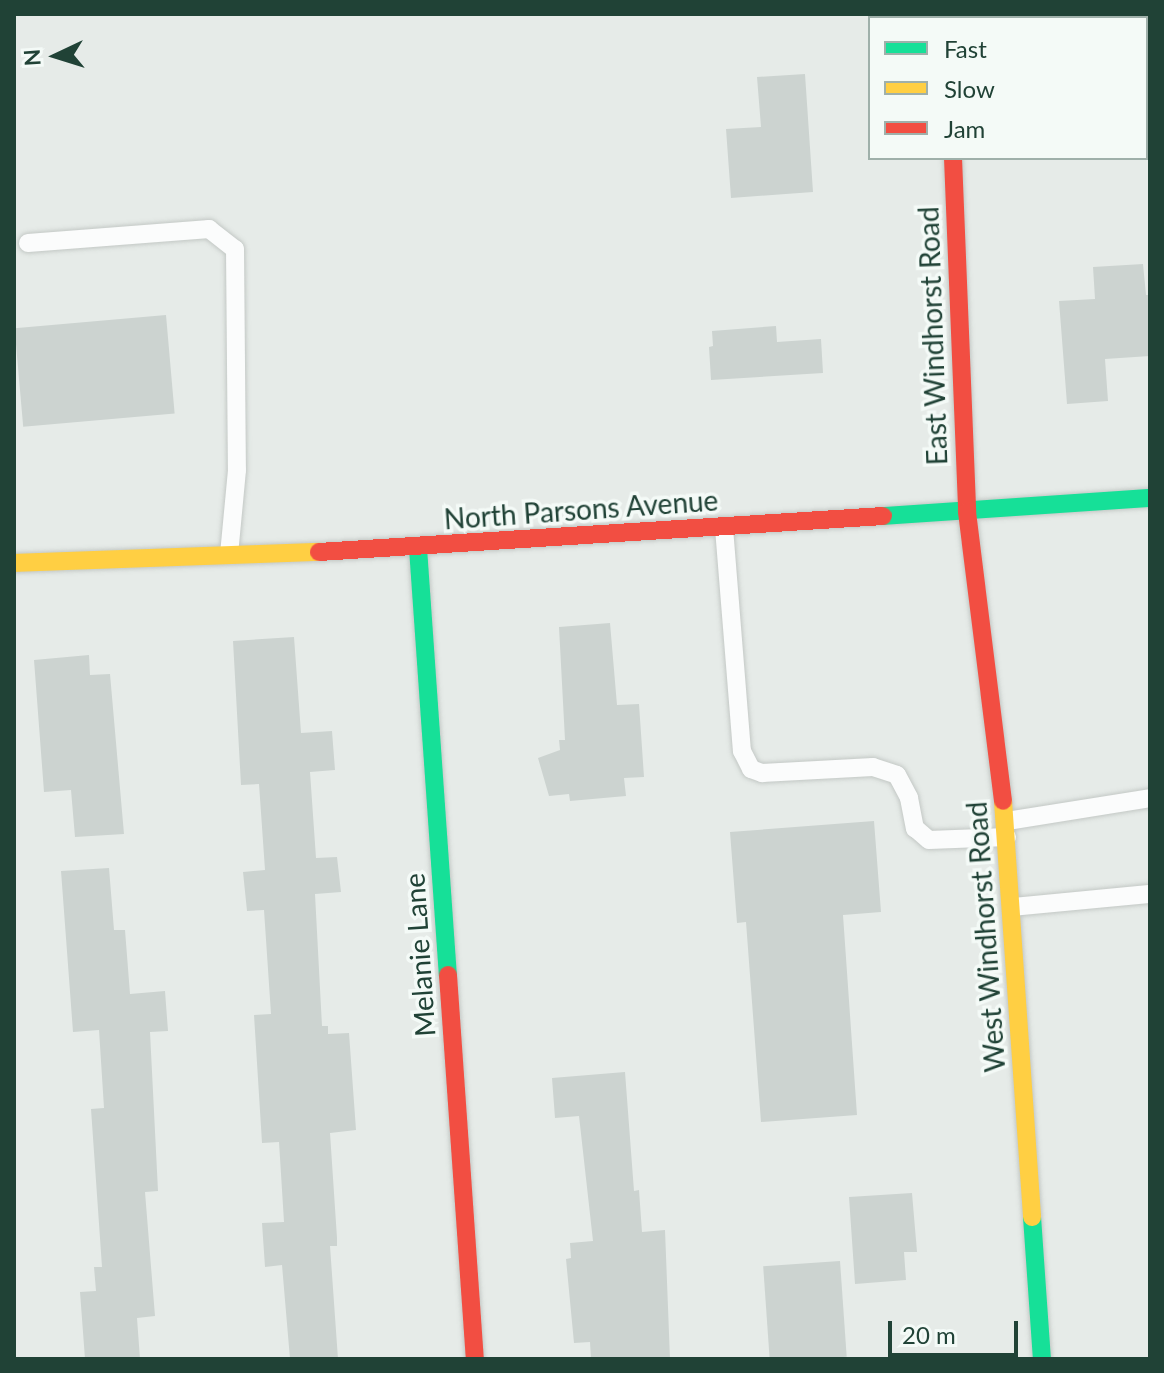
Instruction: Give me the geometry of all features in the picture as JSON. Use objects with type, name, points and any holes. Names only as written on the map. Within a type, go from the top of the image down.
[{"type":"street","name":"East Windhorst Road","points":[[953,160],[967,512]]},
{"type":"street","name":"North Parsons Avenue","points":[[14,563],[418,548],[1150,498]]},
{"type":"street","name":"West Windhorst Road","points":[[967,512],[1007,829],[1042,1359]]},
{"type":"street","name":"Melanie Lane","points":[[418,548],[475,1359]]},
{"type":"lane","points":[[28,243],[209,229],[235,249],[237,470],[229,555]]},
{"type":"lane","points":[[724,528],[742,751],[751,769],[762,773],[873,767],[897,775],[909,798],[915,828],[929,840],[1007,829],[1150,798]]},
{"type":"lane","points":[[1012,907],[1150,894]]},
{"type":"building","points":[[805,74],[813,192],[731,198],[726,129],[761,127],[757,77]]},
{"type":"building","points":[[1143,264],[1146,295],[1150,295],[1150,356],[1105,359],[1108,401],[1067,404],[1059,301],[1095,299],[1093,267]]},
{"type":"building","points":[[166,315],[175,414],[23,427],[15,328]]},
{"type":"building","points":[[776,326],[777,342],[821,339],[823,373],[711,380],[709,347],[713,346],[712,331]]},
{"type":"building","points":[[610,623],[617,705],[639,704],[644,777],[624,778],[626,796],[570,801],[569,794],[549,796],[538,758],[560,750],[559,740],[565,740],[559,627]]},
{"type":"building","points":[[294,637],[301,733],[332,731],[335,770],[310,772],[316,858],[337,857],[341,892],[315,894],[322,1026],[328,1026],[328,1034],[349,1033],[356,1130],[330,1133],[337,1246],[330,1246],[338,1359],[290,1359],[282,1265],[265,1267],[262,1223],[284,1222],[279,1142],[262,1143],[254,1015],[271,1014],[264,910],[247,911],[243,872],[265,870],[259,784],[241,785],[233,641]]},
{"type":"building","points":[[89,655],[90,675],[110,674],[124,834],[75,837],[71,790],[44,792],[34,660]]},
{"type":"building","points":[[874,821],[881,912],[843,915],[857,1115],[761,1122],[746,922],[737,923],[730,832]]},
{"type":"building","points":[[109,868],[114,930],[125,930],[130,994],[165,991],[168,1031],[150,1032],[158,1191],[145,1192],[155,1316],[137,1318],[140,1359],[85,1359],[80,1292],[96,1291],[94,1267],[102,1267],[91,1109],[104,1108],[99,1030],[73,1032],[61,871]]},
{"type":"building","points":[[625,1072],[634,1191],[639,1190],[642,1232],[665,1230],[670,1359],[591,1359],[590,1342],[574,1343],[566,1259],[571,1258],[570,1243],[593,1241],[579,1116],[555,1118],[552,1078]]},
{"type":"building","points":[[912,1193],[917,1252],[904,1252],[906,1280],[855,1284],[849,1197]]},
{"type":"building","points":[[840,1261],[847,1357],[770,1359],[763,1266]]},
{"type":"traffic: fast","points":[[883,516],[1150,498]]},
{"type":"traffic: fast","points":[[418,548],[448,975]]},
{"type":"traffic: fast","points":[[1032,1217],[1042,1359]]},
{"type":"traffic: slow","points":[[14,563],[319,552]]},
{"type":"traffic: slow","points":[[1003,801],[1032,1217]]},
{"type":"traffic: jam","points":[[953,160],[967,512],[1003,801]]},
{"type":"traffic: jam","points":[[319,552],[883,516]]},
{"type":"traffic: jam","points":[[448,975],[475,1359]]}]
